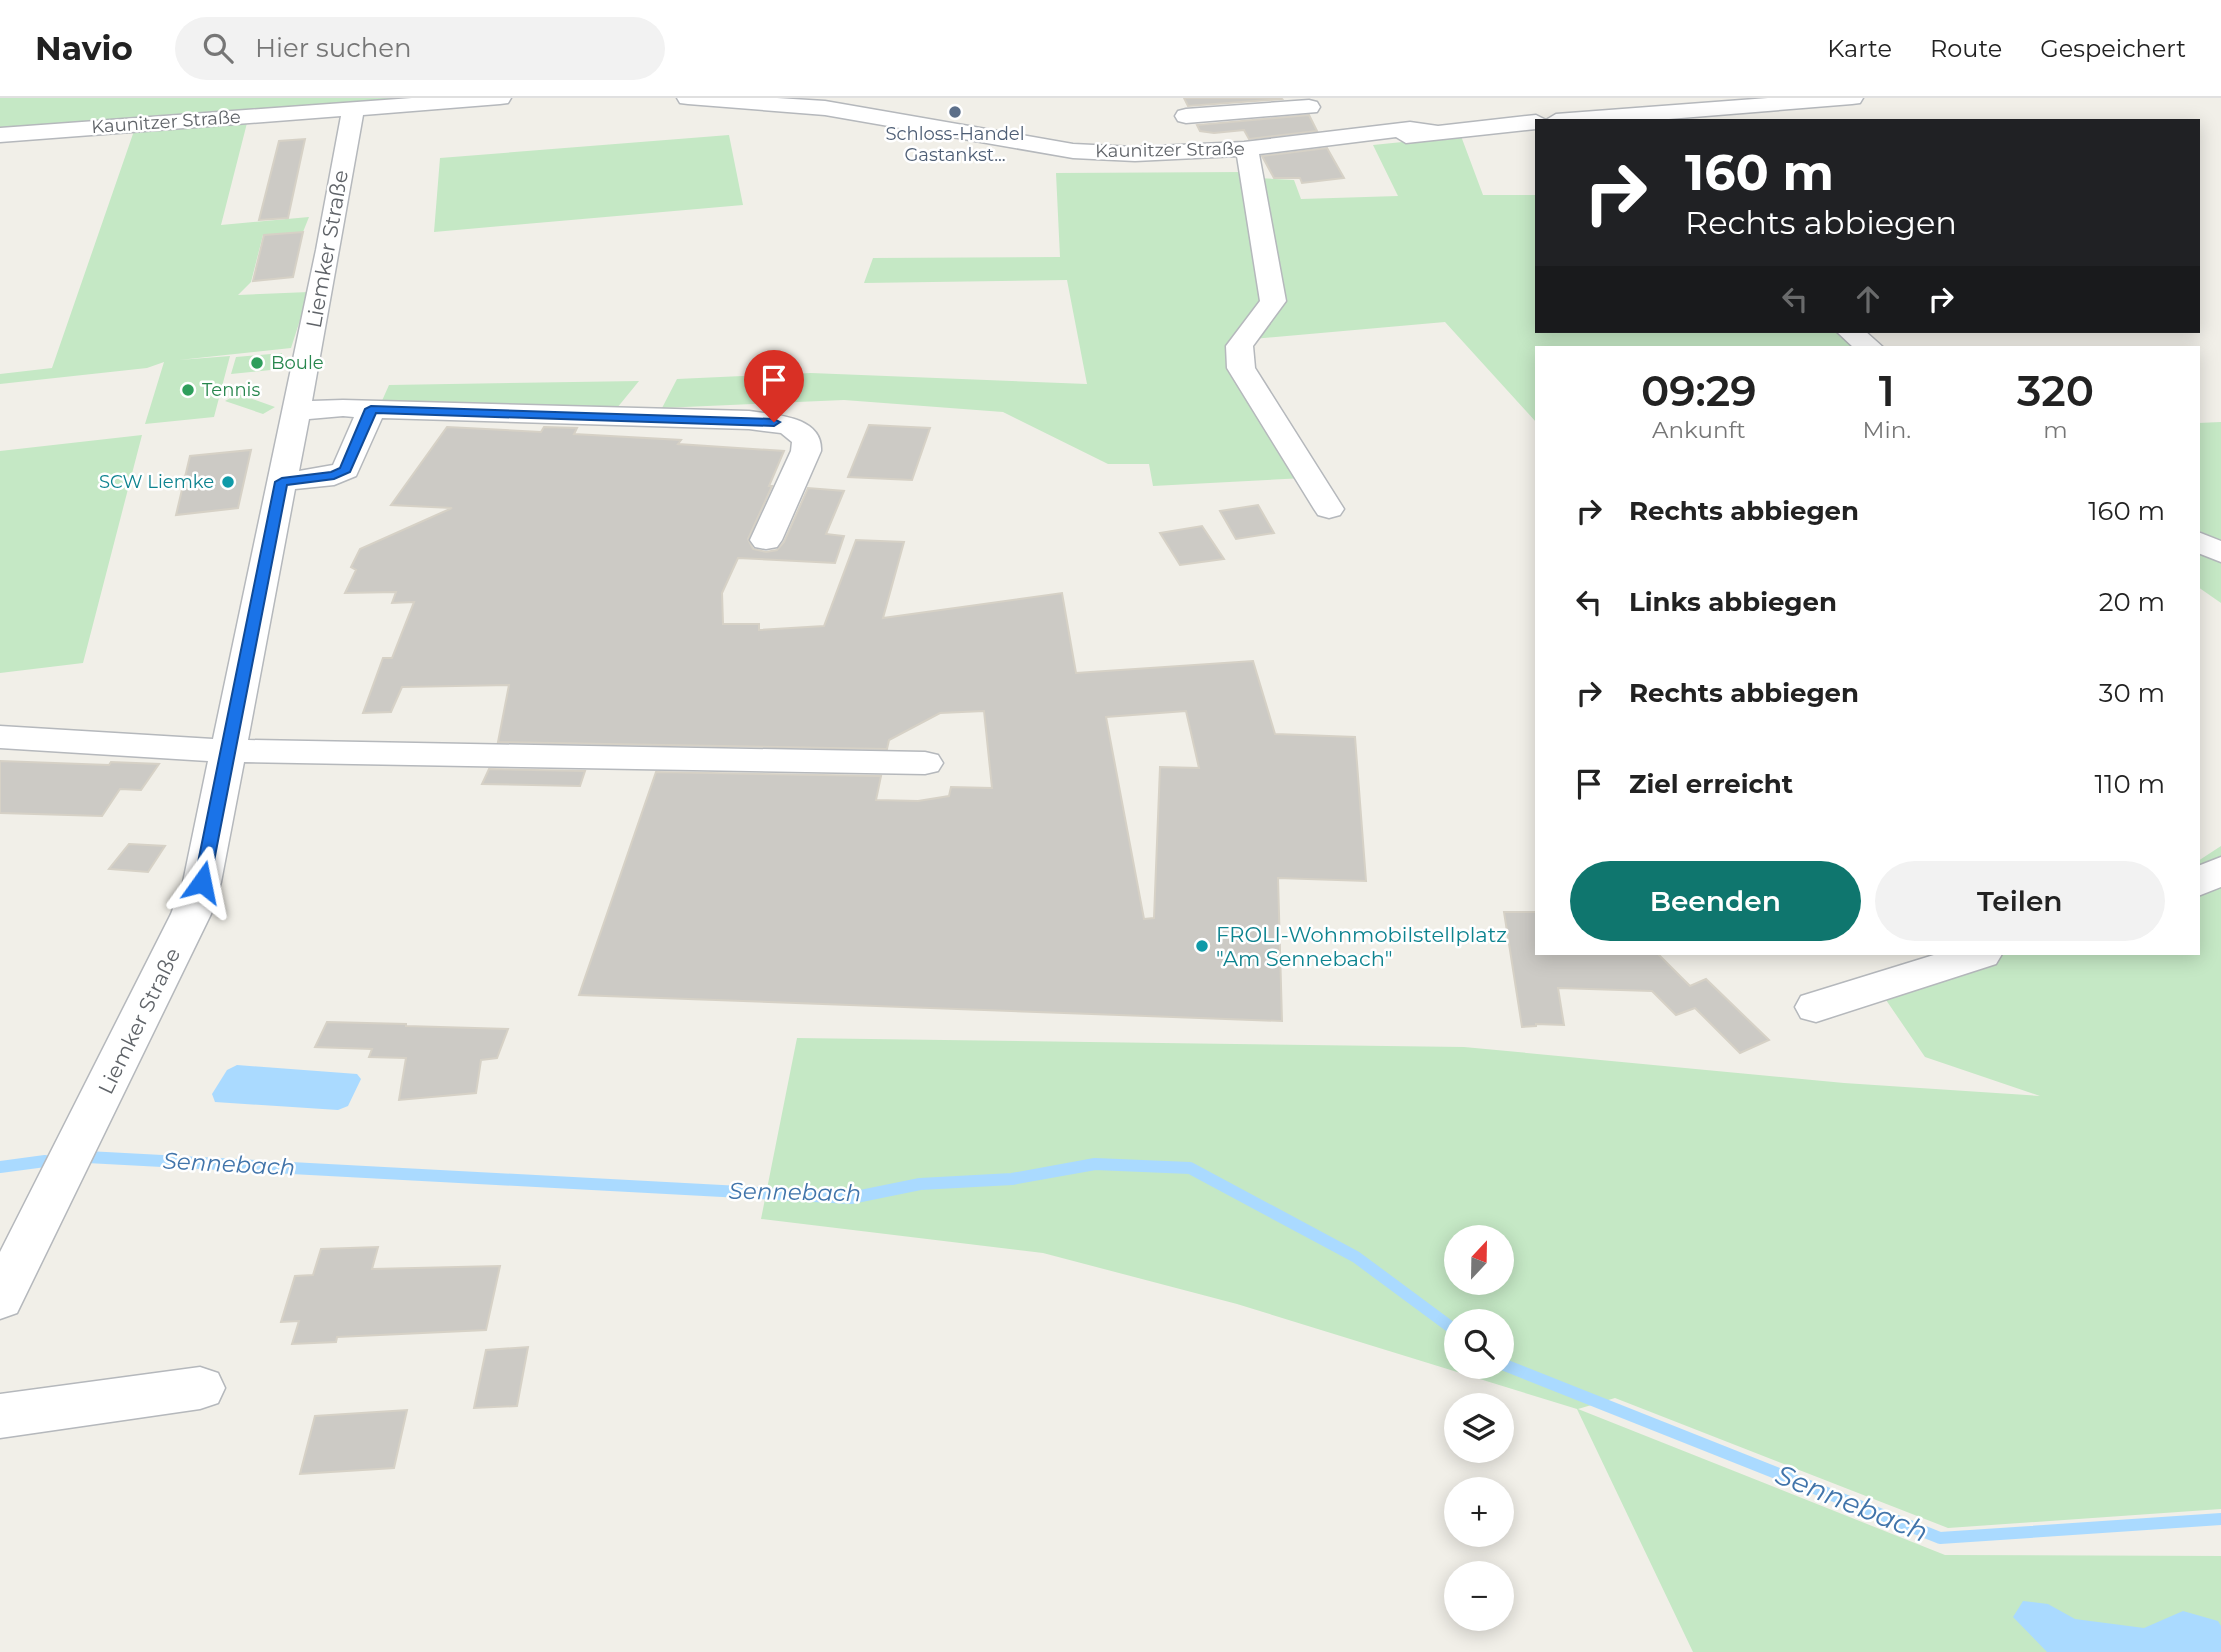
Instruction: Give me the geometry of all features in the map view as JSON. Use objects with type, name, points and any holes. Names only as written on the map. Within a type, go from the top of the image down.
[{"type":"street","name":"Kaunitzer Straße","points":[[0,135],[499,98]]},
{"type":"street","name":"Kaunitzer Straße","points":[[688,98],[756,99],[889,117],[1073,151],[1135,154],[1244,149],[1361,137],[1382,138],[1535,122]]},
{"type":"street","points":[[1606,119],[1732,114],[1852,98]]},
{"type":"street","points":[[1186,116],[1306,102],[1335,140]]},
{"type":"street","name":"Liemker Straße","points":[[0,1299],[191,914],[202,882],[353,108]]},
{"type":"street","points":[[1244,149],[1248,154],[1273,301],[1239,346],[1241,368],[1329,509]]},
{"type":"street","points":[[1852,333],[1868,346]]},
{"type":"street","points":[[295,411],[371,409],[749,420],[789,426],[807,439],[806,451],[766,540]]},
{"type":"street","points":[[282,482],[334,476],[345,470],[371,409]]},
{"type":"street","points":[[2200,542],[2221,553]]},
{"type":"street","points":[[0,737],[229,751],[925,763]]},
{"type":"street","points":[[2200,882],[2221,870]]},
{"type":"street","points":[[1816,1007],[1979,955]]},
{"type":"street","points":[[0,1416],[200,1388]]},
{"type":"green space","points":[[0,98],[434,98],[0,129]]},
{"type":"green space","points":[[247,123],[221,225],[309,217],[303,232],[263,235],[251,282],[238,295],[309,292],[291,348],[179,360],[230,356],[214,417],[145,424],[164,362],[147,368],[0,384],[0,374],[52,368],[134,131]]},
{"type":"green space","points":[[729,135],[743,205],[434,232],[440,158]]},
{"type":"green space","points":[[1461,136],[1483,195],[1535,195],[1535,333],[1845,333],[1861,346],[1535,346],[1535,421],[1445,322],[1253,339],[1279,306],[1258,178],[1294,180],[1301,199],[1398,196],[1373,145]]},
{"type":"green space","points":[[1245,172],[1263,303],[1235,338],[1304,478],[1153,486],[1149,464],[1108,464],[1003,412],[844,400],[662,408],[677,379],[811,373],[1087,384],[1067,280],[864,283],[873,258],[1060,257],[1056,173]]},
{"type":"green space","name":"Boule","points":[[282,353],[280,369],[231,374],[236,357]]},
{"type":"green space","points":[[639,381],[617,408],[381,403],[389,385]]},
{"type":"green space","name":"Boule","points":[[238,394],[275,407],[263,414],[225,401]]},
{"type":"green space","points":[[2221,422],[2221,542],[2200,531],[2200,423]]},
{"type":"green space","points":[[142,435],[83,663],[0,673],[0,451]]},
{"type":"green space","points":[[2200,548],[2221,559],[2221,603],[2200,588]]},
{"type":"green space","points":[[2221,846],[2221,1509],[1948,1528],[1615,1398],[1578,1409],[1945,1555],[2221,1556],[2221,1652],[1693,1652],[1577,1409],[1480,1379],[1514,1379],[1514,1309],[1444,1309],[1444,1368],[1237,1304],[1043,1253],[761,1219],[797,1038],[1464,1047],[1844,1083],[2040,1096],[1925,1057],[1884,997],[1997,955],[2200,955],[2200,860]]},
{"type":"water","points":[[237,1065],[357,1074],[361,1079],[348,1106],[338,1110],[215,1102],[212,1094],[227,1070]]},
{"type":"water","points":[[2023,1601],[2048,1604],[2075,1619],[2144,1628],[2183,1611],[2218,1621],[2221,1626],[2221,1652],[2047,1652],[2013,1617]]},
{"type":"building","points":[[1184,98],[1281,98],[1282,99],[1188,106]]},
{"type":"building","points":[[1309,115],[1317,131],[1249,139],[1244,130],[1214,133],[1200,131],[1197,125]]},
{"type":"building","points":[[305,139],[288,218],[259,220],[279,141]]},
{"type":"building","points":[[1327,148],[1344,178],[1302,183],[1300,178],[1274,178],[1262,156]]},
{"type":"building","points":[[303,232],[293,277],[253,281],[264,235]]},
{"type":"building","points":[[869,425],[930,428],[912,480],[848,477]]},
{"type":"building","points":[[447,427],[541,432],[544,427],[577,428],[574,434],[681,440],[678,444],[784,451],[769,486],[772,486],[748,539],[753,549],[766,552],[777,550],[784,542],[808,488],[844,491],[826,534],[844,536],[835,563],[738,558],[722,593],[723,624],[759,624],[759,630],[824,626],[856,540],[904,542],[883,618],[1062,593],[1076,673],[1253,661],[1275,734],[1355,737],[1366,881],[1278,878],[1282,1021],[579,995],[656,772],[881,776],[876,800],[918,801],[949,796],[951,787],[992,788],[984,711],[940,713],[889,740],[887,749],[498,742],[509,685],[402,687],[391,712],[363,713],[383,658],[392,658],[414,602],[392,603],[396,592],[345,593],[356,570],[351,567],[360,549],[452,508],[391,505]],"holes":[[[1186,711],[1199,768],[1160,767],[1154,918],[1144,919],[1106,717]]]},
{"type":"building","name":"SCW Liemke","points":[[251,450],[238,508],[176,515],[190,456]]},
{"type":"building","points":[[1258,505],[1274,533],[1236,539],[1220,511]]},
{"type":"building","points":[[1202,526],[1224,559],[1180,565],[1160,533]]},
{"type":"building","points":[[0,761],[159,764],[141,790],[120,789],[102,816],[0,813]]},
{"type":"building","points":[[489,769],[585,771],[580,786],[482,784]]},
{"type":"building","points":[[129,844],[165,846],[148,872],[109,869]]},
{"type":"building","points":[[1504,912],[1535,912],[1535,955],[1659,955],[1690,986],[1706,979],[1769,1040],[1740,1053],[1695,1008],[1676,1015],[1652,991],[1558,988],[1564,1025],[1536,1024],[1522,1027]]},
{"type":"building","points":[[327,1022],[508,1029],[497,1058],[481,1060],[476,1093],[399,1100],[406,1058],[369,1057],[372,1049],[315,1047]]},
{"type":"building","points":[[378,1247],[372,1269],[500,1266],[486,1330],[337,1337],[336,1342],[292,1344],[299,1321],[281,1322],[295,1276],[313,1275],[321,1249]]},
{"type":"building","points":[[528,1347],[517,1406],[474,1408],[486,1350]]},
{"type":"building","points":[[407,1410],[394,1468],[300,1474],[315,1416]]},
{"type":"waterway","name":"Sennebach","points":[[87,1157],[851,1198],[920,1184],[1012,1179],[1095,1164],[1190,1168],[1356,1257],[1444,1322]]},
{"type":"waterway","name":"Sennebach","points":[[0,1167],[45,1161]]},
{"type":"waterway","name":"Sennebach","points":[[1514,1369],[1940,1538],[2221,1519]]},
{"type":"place","name":"Schloss-Handel Gastankst...","points":[[955,112]]},
{"type":"place","name":"Boule","points":[[257,363]]},
{"type":"place","name":"Tennis","points":[[188,390]]},
{"type":"place","name":"SCW Liemke","points":[[228,482]]},
{"type":"place","name":"FROLI-Wohnmobilstellplatz \"Am Sennebach\"","points":[[1202,946]]},
{"type":"route","points":[[202,882],[282,482],[334,476],[345,470],[371,409],[774,422]]}]
